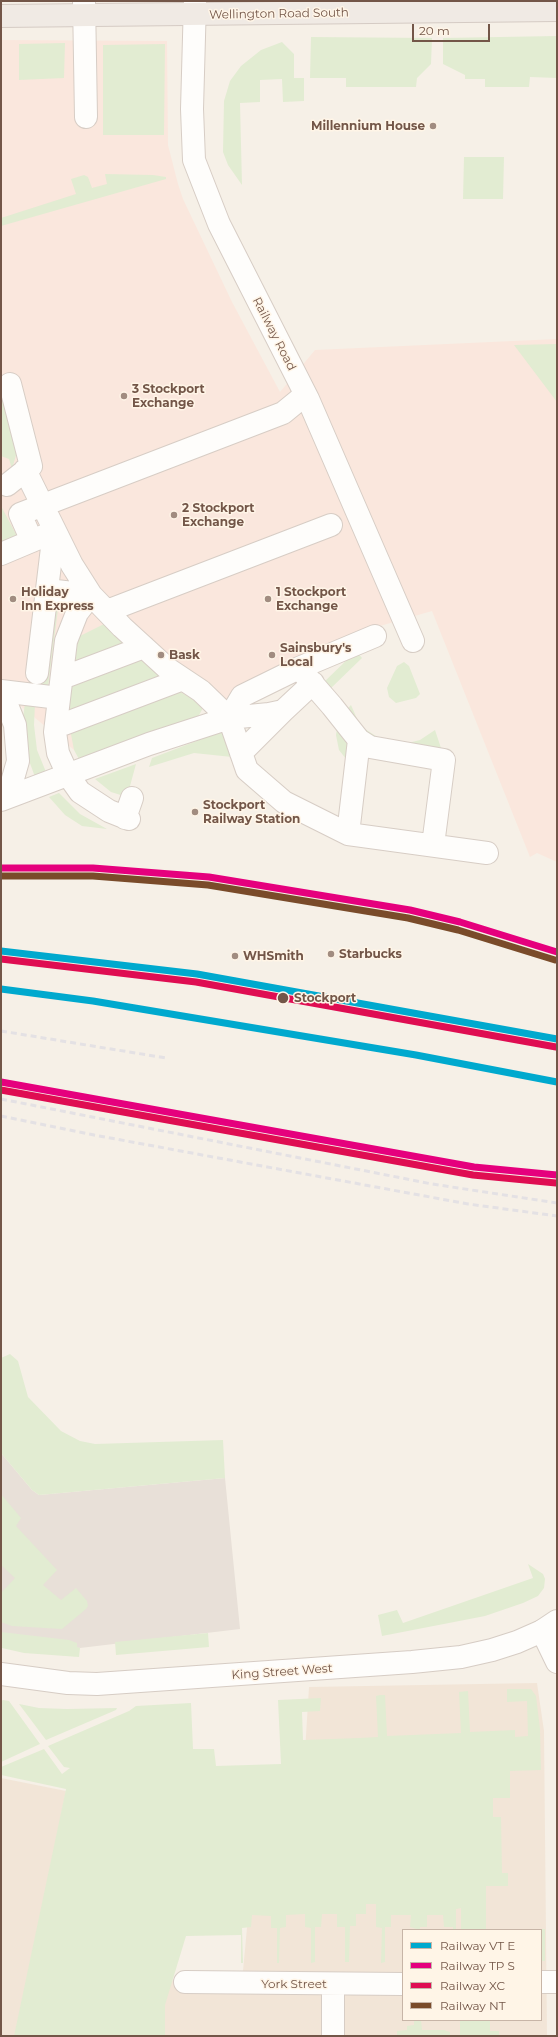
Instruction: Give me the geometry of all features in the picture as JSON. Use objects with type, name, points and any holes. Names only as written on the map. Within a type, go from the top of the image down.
[{"type":"highway","name":"Wellington Road South","points":[[1,16],[84,8],[557,10]]},
{"type":"street","points":[[84,8],[86,117]]},
{"type":"street","name":"Railway Road","points":[[195,8],[192,109],[194,160],[219,224],[306,395],[413,641]]},
{"type":"street","points":[[10,384],[31,466],[26,470],[4,480],[32,541]]},
{"type":"street","points":[[20,514],[283,412],[306,395]]},
{"type":"street","points":[[26,470],[41,506],[72,565],[91,595],[168,669],[201,691],[229,718],[247,770],[284,802],[348,834],[487,853]]},
{"type":"street","points":[[107,611],[331,526]]},
{"type":"street","points":[[1,554],[54,531]]},
{"type":"street","points":[[36,685],[54,531]]},
{"type":"street","points":[[47,590],[91,595]]},
{"type":"street","points":[[91,595],[77,612],[66,641],[56,727],[58,752],[68,775],[80,792],[109,811],[128,812]]},
{"type":"street","points":[[229,718],[242,696],[306,675],[375,636]]},
{"type":"street","points":[[1,692],[36,685],[60,688],[144,647]]},
{"type":"street","points":[[241,753],[284,711],[306,675]]},
{"type":"street","points":[[306,675],[359,740],[370,747],[444,760],[432,845]]},
{"type":"street","points":[[56,727],[183,679]]},
{"type":"street","points":[[1,698],[7,705],[15,725],[18,761],[12,782],[1,795]]},
{"type":"street","points":[[1,800],[149,744],[229,718],[284,711]]},
{"type":"street","points":[[348,834],[359,740]]},
{"type":"street","points":[[549,1626],[557,1662]]},
{"type":"street","name":"King Street West","points":[[1,1674],[68,1684],[97,1684],[412,1662],[461,1657],[492,1650],[518,1642],[549,1626]]},
{"type":"street","name":"York Street","points":[[185,1982],[402,1984]]},
{"type":"street","points":[[542,1982],[557,1982]]},
{"type":"street","points":[[333,1984],[333,2036]]},
{"type":"shaded area","points":[[1,40],[167,41],[168,145],[178,184],[183,199],[232,302],[280,392],[315,350],[557,339],[557,862],[537,853],[530,857],[432,611],[373,628],[360,648],[79,754],[12,699],[1,697]]},
{"type":"shaded area","points":[[1,1453],[32,1490],[39,1495],[225,1478],[240,1629],[80,1648],[1,1637]]},
{"type":"shaded area","points":[[537,1683],[544,1731],[547,2036],[154,2036],[161,1982],[243,1971],[256,1831],[300,1832],[309,1687]]},
{"type":"shaded area","points":[[1,1778],[66,1791],[17,2036],[1,2036]]},
{"type":"green space","points":[[557,36],[557,78],[530,77],[529,87],[485,87],[485,79],[465,79],[465,75],[443,64],[443,38]]},
{"type":"green space","points":[[311,37],[432,38],[431,64],[417,78],[416,87],[346,87],[346,78],[310,78]]},
{"type":"green space","points":[[282,42],[294,54],[294,78],[304,78],[304,101],[283,102],[282,79],[260,80],[260,102],[240,103],[242,185],[228,165],[223,152],[224,101],[230,81],[241,66],[261,50]]},
{"type":"green space","points":[[65,43],[64,78],[19,80],[19,44]]},
{"type":"green space","points":[[165,44],[164,135],[103,135],[103,45]]},
{"type":"green space","points":[[464,157],[504,157],[503,199],[463,199]]},
{"type":"green space","points":[[105,174],[153,175],[166,177],[166,179],[1,226],[1,218],[76,194],[71,179],[84,175],[88,177],[92,188],[107,184]]},
{"type":"green space","points":[[557,344],[557,402],[514,345]]},
{"type":"green space","points":[[1,386],[19,445],[12,469],[9,459],[1,456]]},
{"type":"green space","points":[[1,506],[17,536],[1,542]]},
{"type":"green space","points":[[49,600],[59,601],[48,687],[39,686]]},
{"type":"green space","points":[[106,623],[131,650],[74,671],[78,637]]},
{"type":"green space","points":[[356,651],[362,658],[328,691],[322,684]]},
{"type":"green space","points":[[134,654],[167,682],[68,718],[73,676]]},
{"type":"green space","points":[[404,662],[409,666],[420,694],[416,698],[396,703],[389,697],[387,688],[397,666]]},
{"type":"green space","points":[[172,687],[204,706],[198,717],[80,761],[74,750],[70,729]]},
{"type":"green space","points":[[25,703],[35,704],[34,725],[37,750],[46,772],[35,777],[27,755],[23,718]]},
{"type":"green space","points":[[351,705],[358,721],[365,729],[382,740],[408,743],[420,740],[435,730],[443,754],[376,742],[344,712]]},
{"type":"green space","points":[[337,728],[351,736],[350,764],[339,750],[336,735]]},
{"type":"green space","points":[[223,731],[232,757],[194,753],[149,767],[152,758]]},
{"type":"green space","points":[[136,764],[127,797],[111,792],[95,779]]},
{"type":"green space","points":[[59,793],[80,814],[107,829],[82,826],[65,815],[49,797]]},
{"type":"green space","points":[[10,1354],[18,1361],[28,1397],[61,1431],[80,1441],[95,1444],[223,1440],[225,1478],[39,1495],[32,1490],[1,1453],[1,1358]]},
{"type":"green space","points":[[1,1494],[21,1518],[16,1526],[57,1570],[43,1585],[61,1600],[76,1588],[87,1601],[88,1606],[86,1609],[62,1629],[12,1626],[1,1622],[1,1593],[15,1578],[1,1565]]},
{"type":"green space","points":[[528,1564],[543,1574],[545,1579],[544,1588],[538,1596],[523,1603],[485,1616],[382,1636],[378,1615],[397,1610],[403,1623],[533,1578]]},
{"type":"green space","points":[[1,1632],[69,1640],[77,1643],[77,1647],[80,1648],[79,1657],[24,1653],[2,1648]]},
{"type":"green space","points":[[208,1633],[209,1647],[116,1655],[115,1642]]},
{"type":"green space","points":[[507,1689],[531,1689],[536,1696],[540,1729],[541,1770],[510,1771],[510,1798],[493,1798],[493,1817],[501,1817],[502,1873],[508,1873],[508,1886],[486,1886],[486,1929],[461,1929],[461,1908],[456,1909],[456,1929],[453,1929],[453,1927],[444,1927],[443,1915],[427,1915],[427,1927],[420,1927],[420,1929],[417,1929],[410,1927],[411,1915],[391,1915],[391,1927],[385,1927],[385,1962],[381,1963],[382,1928],[376,1927],[376,1904],[366,1904],[366,1914],[356,1914],[356,1926],[350,1926],[349,1962],[345,1962],[345,1927],[337,1927],[337,1914],[322,1914],[321,1927],[315,1927],[315,1962],[311,1963],[311,1928],[305,1927],[305,1914],[286,1915],[286,1927],[280,1928],[279,1963],[277,1963],[277,1928],[271,1928],[271,1916],[252,1915],[251,1927],[242,1928],[243,1963],[241,1963],[241,1935],[186,1936],[165,2005],[165,2036],[14,2036],[66,1789],[1,1775],[1,1767],[44,1749],[62,1774],[70,1768],[64,1767],[48,1746],[129,1711],[136,1706],[191,1703],[193,1749],[214,1749],[216,1766],[281,1764],[278,1700],[321,1698],[320,1711],[302,1712],[303,1740],[378,1737],[376,1696],[380,1695],[385,1695],[387,1736],[461,1733],[459,1692],[468,1691],[470,1732],[515,1730],[515,1737],[528,1736],[527,1701],[507,1702]]},
{"type":"green space","points":[[1,1701],[9,1701],[40,1744],[1,1762]]},
{"type":"green space","points":[[19,1704],[39,1708],[117,1708],[116,1710],[46,1740]]},
{"type":"green space","points":[[542,1929],[545,1929],[545,1961],[542,1961]]},
{"type":"green space","points":[[414,2021],[421,2021],[422,2030],[444,2030],[450,2032],[450,2036],[397,2036],[397,2031],[407,2030],[407,2026],[414,2025]]},
{"type":"green space","points":[[460,2021],[490,2021],[490,2031],[499,2031],[499,2036],[460,2036]]},
{"type":"railway","points":[[1,1031],[166,1058]]},
{"type":"railway","points":[[1,1099],[432,1184],[557,1203]]},
{"type":"railway","points":[[1,1116],[94,1135],[468,1204],[557,1216]]},
{"type":"transit line","points":[[1,868],[93,868],[209,877],[410,910],[460,922],[557,952]]},
{"type":"transit line","points":[[1,951],[197,974],[557,1039]]},
{"type":"transit line","points":[[1,989],[93,1001],[416,1055],[557,1082]]},
{"type":"transit line","points":[[1,1082],[474,1167],[557,1175]]},
{"type":"rail line","name":"NT","points":[[1,876],[93,876],[208,885],[408,918],[458,930],[555,960]]},
{"type":"rail line","name":"XC","points":[[1,959],[196,982],[556,1047]]},
{"type":"rail line","name":"XC","points":[[1,1090],[473,1175],[556,1183]]},
{"type":"place","name":"Millennium House","points":[[433,126]]},
{"type":"place","name":"3 Stockport Exchange","points":[[124,396]]},
{"type":"place","name":"2 Stockport Exchange","points":[[174,515]]},
{"type":"place","name":"Holiday Inn Express","points":[[13,599]]},
{"type":"place","name":"1 Stockport Exchange","points":[[268,599]]},
{"type":"place","name":"Bask","points":[[161,655]]},
{"type":"place","name":"Sainsbury's Local","points":[[272,655]]},
{"type":"place","name":"Stockport Railway Station","points":[[195,812]]},
{"type":"place","name":"Starbucks","points":[[331,954]]},
{"type":"place","name":"WHSmith","points":[[235,956]]},
{"type":"place","name":"Stockport","points":[[283,998]]}]
